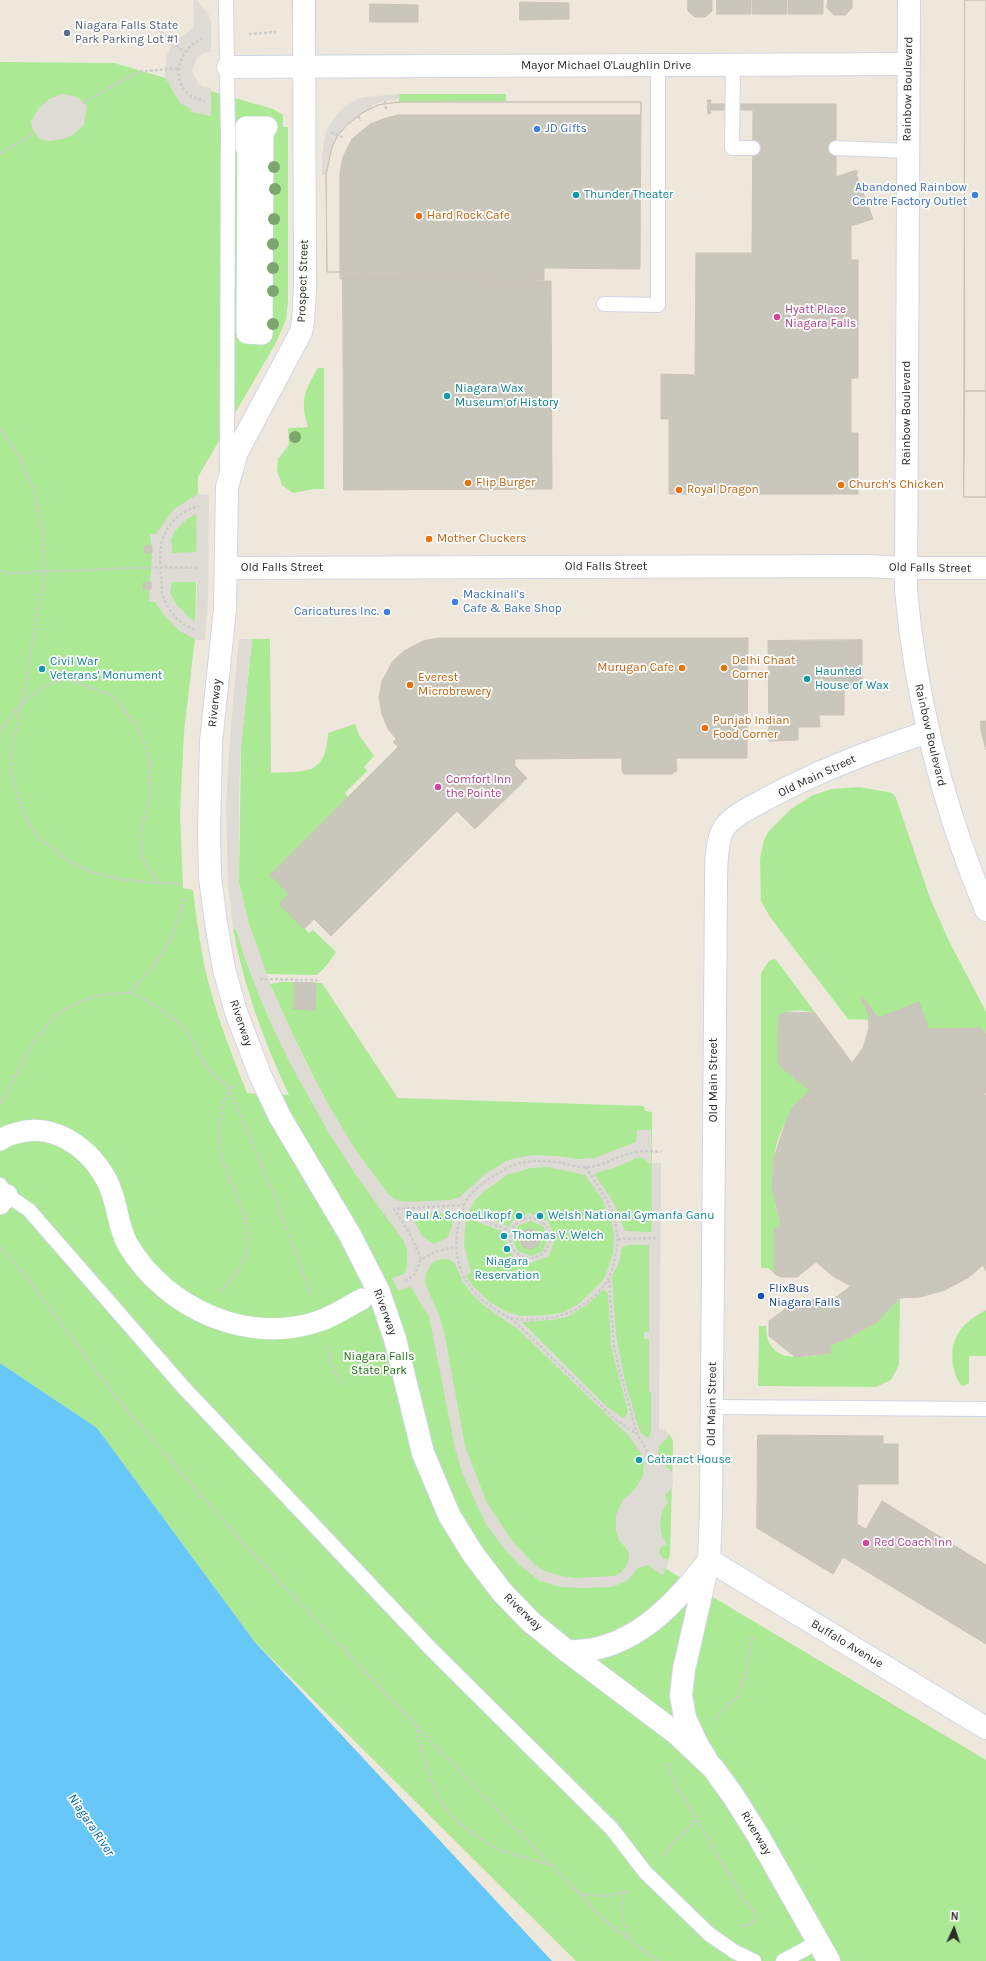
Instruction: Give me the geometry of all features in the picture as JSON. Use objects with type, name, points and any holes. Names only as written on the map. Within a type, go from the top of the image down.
[{"type":"street","name":"Prospect Street","points":[[227,568],[227,487],[237,452],[296,343],[303,322],[305,288],[304,0]]},
{"type":"street","name":"Rainbow Boulevard","points":[[909,0],[906,568],[908,615],[928,732],[956,836],[986,910]]},
{"type":"street","name":"Mayor Michael O'Laughlin Drive","points":[[228,67],[908,64]]},
{"type":"street","points":[[246,126],[267,127],[263,132],[262,334],[247,333],[248,150],[246,147],[246,126]]},
{"type":"street","name":"Old Falls Street","points":[[227,568],[867,566],[906,568],[986,568]]},
{"type":"street","name":"Riverway","points":[[227,568],[225,609],[211,742],[208,832],[210,877],[224,969],[236,1012],[260,1075],[280,1117],[350,1236],[379,1292],[401,1361],[423,1453],[449,1515],[472,1554],[502,1592],[531,1622],[677,1734],[713,1768],[753,1826],[829,1961]]},
{"type":"street","name":"Old Main Street","points":[[713,1768],[690,1729],[682,1708],[681,1695],[684,1669],[709,1560],[713,1407],[716,891],[720,839],[724,829],[742,813],[805,778],[893,743],[928,732]]},
{"type":"street","points":[[0,1140],[18,1132],[36,1131],[55,1134],[77,1144],[97,1163],[112,1192],[127,1244],[140,1263],[163,1286],[196,1310],[223,1322],[254,1328],[293,1327],[321,1320],[362,1299]]},
{"type":"street","points":[[567,1651],[584,1652],[603,1648],[619,1642],[641,1630],[688,1588],[709,1560]]},
{"type":"street","name":"Buffalo Avenue","points":[[709,1560],[986,1728]]},
{"type":"lane","points":[[226,0],[228,67],[227,487]]},
{"type":"lane","points":[[733,65],[732,148],[752,148]]},
{"type":"lane","points":[[604,304],[658,305],[658,66]]},
{"type":"lane","points":[[836,148],[908,151]]},
{"type":"lane","points":[[2,1195],[29,1210],[184,1388],[394,1610],[612,1829],[645,1872],[709,1934],[735,1952],[754,1961]]},
{"type":"lane","points":[[713,1407],[986,1409]]},
{"type":"lane","points":[[783,1961],[818,1942]]},
{"type":"path","points":[[161,32],[184,52]]},
{"type":"path","points":[[248,34],[278,32]]},
{"type":"path","points":[[207,37],[196,41],[184,52],[179,68],[180,80],[187,92],[196,98],[211,102]]},
{"type":"path","points":[[83,103],[138,72],[179,68]]},
{"type":"path","points":[[385,101],[386,110]]},
{"type":"path","points":[[358,116],[361,121]]},
{"type":"path","points":[[327,130],[344,138]]},
{"type":"path","points":[[0,153],[35,133]]},
{"type":"path","points":[[0,429],[18,453],[36,496],[43,535],[45,572],[22,703],[12,750],[12,774],[18,800],[26,819],[38,837],[72,863],[94,873],[118,879],[188,884]]},
{"type":"path","points":[[201,630],[193,629],[183,623],[167,606],[162,594],[161,542],[168,528],[187,510],[203,506]]},
{"type":"path","points":[[0,570],[8,574],[162,567],[203,568]]},
{"type":"path","points":[[0,731],[22,703],[46,685],[69,679],[113,696],[137,725],[150,759],[149,800],[140,836],[143,858],[158,883]]},
{"type":"path","points":[[130,992],[148,974],[161,956],[179,920],[186,891]]},
{"type":"path","points":[[260,979],[319,980]]},
{"type":"path","points":[[0,1104],[12,1086],[31,1047],[44,1028],[58,1014],[74,1004],[91,997],[130,992],[156,1006],[172,1017],[186,1031],[207,1067],[229,1088],[276,1199],[304,1279],[321,1320],[332,1362],[341,1385]]},
{"type":"path","points":[[196,1310],[225,1287],[241,1268],[247,1248],[247,1227],[223,1163],[219,1140],[219,1122],[229,1088]]},
{"type":"path","points":[[637,1434],[615,1419],[511,1318],[483,1301],[473,1292],[463,1276],[455,1247],[464,1205],[478,1188],[508,1167],[518,1164],[553,1161],[585,1167],[610,1162],[634,1152],[661,1152]]},
{"type":"path","points":[[511,1318],[546,1318],[567,1313],[587,1301],[608,1279],[615,1262],[618,1238],[616,1222],[612,1210],[585,1167]]},
{"type":"path","points":[[401,1282],[415,1274],[421,1258],[414,1242],[394,1209],[464,1205]]},
{"type":"path","points":[[462,1212],[522,1235]]},
{"type":"path","points":[[529,1217],[546,1223],[552,1238],[546,1253],[531,1260],[516,1254],[509,1239],[512,1231],[515,1224],[529,1217]]},
{"type":"path","points":[[618,1238],[656,1238]]},
{"type":"path","points":[[0,1247],[32,1284],[115,1396],[236,1536],[610,1924],[658,1961]]},
{"type":"path","points":[[421,1258],[438,1251],[455,1247]]},
{"type":"path","points":[[608,1279],[614,1347],[637,1434],[651,1458]]},
{"type":"path","points":[[713,1721],[738,1696],[753,1635]]},
{"type":"path","points":[[416,1724],[427,1770],[441,1802],[453,1818],[493,1846],[553,1866]]},
{"type":"path","points":[[671,1762],[667,1765],[672,1777],[744,1900],[754,1912],[754,1922],[746,1926],[735,1923]]},
{"type":"path","points":[[628,1939],[622,1909],[626,1892],[697,1819]]},
{"type":"path","points":[[581,1894],[606,1896],[626,1892]]},
{"type":"green space","name":"Niagara Falls State Park","points":[[0,62],[114,63],[273,109],[283,115],[283,127],[288,127],[288,302],[286,319],[277,341],[198,477],[195,638],[184,732],[180,814],[183,888],[193,890],[201,949],[209,985],[224,1032],[247,1093],[289,1095],[271,1055],[256,1014],[243,972],[233,929],[236,929],[250,972],[267,1014],[286,1055],[308,1095],[323,1096],[270,984],[295,982],[315,1010],[316,983],[322,983],[398,1098],[644,1106],[645,1111],[652,1112],[651,1429],[665,1431],[670,1435],[673,1442],[670,1554],[666,1569],[986,1760],[986,1961],[576,1961],[254,1641],[97,1428],[0,1363]]},
{"type":"green space","points":[[399,94],[506,94],[506,101],[399,102]]},
{"type":"green space","points":[[318,368],[324,368],[324,489],[314,489],[293,493],[282,485],[277,471],[278,459],[289,445],[288,428],[308,427],[304,410],[305,396],[309,383]]},
{"type":"green space","points":[[252,639],[270,639],[271,773],[304,771],[312,768],[318,764],[323,757],[328,733],[355,724],[359,735],[374,756],[364,767],[367,771],[345,793],[348,797],[270,875],[289,894],[279,904],[309,933],[313,930],[336,952],[327,965],[317,975],[266,974],[248,921],[239,883],[241,747]]},
{"type":"green space","points":[[860,787],[892,793],[896,798],[930,898],[948,939],[986,1012],[986,1034],[981,1028],[929,1029],[876,1019],[864,998],[862,999],[874,1020],[848,1019],[770,917],[761,901],[760,859],[764,840],[769,831],[791,809],[813,795],[832,789]]},
{"type":"green space","points":[[774,959],[817,1015],[798,1010],[779,1015],[778,1062],[781,1067],[810,1090],[797,1104],[787,1119],[779,1136],[775,1153],[773,1189],[781,1226],[775,1229],[774,1232],[775,1274],[768,1268],[761,1268],[761,973],[769,961]]},
{"type":"green space","points":[[900,1298],[899,1365],[891,1380],[876,1387],[758,1386],[759,1326],[766,1326],[768,1339],[773,1348],[780,1354],[799,1357],[832,1353],[830,1345],[850,1337],[869,1326],[885,1314]]},
{"type":"green space","points":[[986,1310],[986,1356],[969,1356],[969,1383],[964,1386],[959,1383],[955,1373],[952,1355],[953,1346],[964,1325]]},
{"type":"shaded area","points":[[193,0],[196,0],[208,13],[211,22],[211,52],[205,53],[197,58],[192,71],[198,83],[204,87],[211,88],[211,116],[191,112],[192,110],[180,103],[168,81],[166,81],[166,57],[171,46],[169,45],[175,38],[177,40],[194,27]]},
{"type":"shaded area","points":[[62,94],[78,97],[87,106],[84,125],[73,135],[63,139],[50,141],[40,139],[33,130],[31,121],[38,109],[49,99]]},
{"type":"shaded area","points":[[399,94],[400,99],[372,105],[372,108],[362,113],[347,125],[335,140],[329,157],[326,175],[322,175],[322,155],[325,135],[329,125],[342,109],[357,99]]},
{"type":"shaded area","points":[[198,494],[209,495],[208,601],[205,640],[196,640],[180,631],[163,614],[155,602],[149,601],[152,553],[150,534],[156,534],[174,509]],"holes":[[[196,514],[197,552],[172,553],[172,543],[170,542],[175,531],[187,519]],[[172,582],[197,582],[196,621],[192,620],[177,605],[170,593]]]},
{"type":"shaded area","points":[[239,639],[252,639],[241,747],[239,796],[239,883],[248,921],[270,984],[306,1063],[355,1149],[389,1195],[399,1201],[408,1202],[450,1200],[460,1197],[485,1174],[508,1160],[532,1155],[578,1159],[595,1158],[636,1142],[637,1130],[651,1130],[651,1165],[643,1158],[636,1158],[619,1166],[594,1174],[614,1203],[625,1231],[652,1232],[652,1163],[661,1163],[659,1429],[664,1430],[670,1435],[659,1446],[658,1454],[663,1463],[672,1472],[673,1482],[672,1489],[665,1495],[668,1502],[662,1512],[660,1522],[662,1536],[667,1544],[660,1548],[659,1553],[663,1558],[669,1560],[663,1575],[648,1565],[638,1568],[627,1581],[612,1587],[561,1587],[540,1581],[519,1565],[502,1546],[486,1524],[462,1472],[455,1448],[429,1316],[412,1288],[409,1287],[398,1291],[392,1278],[404,1274],[407,1268],[407,1250],[403,1240],[355,1174],[327,1130],[289,1061],[262,1003],[245,959],[236,929],[233,929],[228,883],[226,805],[231,723]],"holes":[[[548,1167],[585,1175],[601,1197],[611,1220],[614,1237],[613,1254],[604,1279],[580,1303],[565,1312],[548,1315],[520,1316],[505,1311],[490,1302],[471,1284],[466,1275],[471,1273],[464,1245],[467,1218],[507,1233],[505,1239],[513,1257],[531,1263],[549,1256],[555,1238],[548,1221],[530,1213],[512,1221],[510,1227],[469,1211],[476,1199],[482,1193],[507,1175],[531,1168]],[[413,1214],[454,1214],[451,1229],[447,1238],[434,1244],[422,1236],[412,1217]],[[530,1221],[543,1226],[548,1238],[543,1251],[531,1256],[518,1251],[512,1239],[514,1236],[520,1238],[522,1232],[516,1229],[517,1226]],[[628,1245],[649,1245],[649,1332],[644,1332],[644,1339],[649,1339],[651,1430],[648,1438],[641,1433],[637,1423],[624,1377],[616,1335],[612,1277],[620,1260],[621,1249]],[[448,1259],[455,1263],[463,1282],[472,1294],[486,1307],[519,1330],[629,1436],[641,1454],[644,1461],[643,1477],[635,1489],[623,1500],[616,1515],[616,1531],[619,1540],[628,1551],[629,1558],[626,1567],[620,1573],[614,1576],[577,1578],[561,1576],[542,1570],[534,1564],[513,1542],[487,1503],[465,1446],[445,1336],[439,1315],[425,1283],[426,1273],[432,1263],[437,1260]],[[603,1290],[608,1293],[611,1346],[628,1411],[625,1417],[623,1418],[606,1406],[522,1322],[552,1320],[569,1316],[588,1304]]]},
{"type":"water","name":"Niagara River","points":[[0,1363],[97,1428],[254,1641],[552,1961],[0,1961]]},
{"type":"building","points":[[688,0],[712,0],[712,11],[705,17],[695,17],[688,11]]},
{"type":"building","points":[[717,0],[751,0],[751,14],[717,14]]},
{"type":"building","points":[[753,0],[787,0],[787,14],[753,14]]},
{"type":"building","points":[[789,0],[823,0],[823,14],[789,14]]},
{"type":"building","points":[[828,0],[852,0],[852,8],[845,15],[834,15],[827,8]]},
{"type":"building","name":"Abandoned Rainbow Centre Factory Outlet","points":[[965,0],[986,0],[986,497],[964,497]]},
{"type":"building","name":"Abandoned Rainbow Centre Factory Outlet","points":[[965,0],[986,0],[986,391],[965,391]]},
{"type":"building","points":[[520,2],[569,3],[569,19],[520,20]]},
{"type":"building","points":[[370,4],[418,5],[418,22],[370,22]]},
{"type":"building","name":"Hyatt Place Niagara Falls","points":[[708,100],[711,100],[710,104],[836,104],[836,177],[856,170],[858,173],[856,174],[873,219],[851,226],[851,260],[858,260],[858,378],[851,378],[851,433],[858,433],[858,494],[669,494],[669,419],[661,419],[661,374],[695,375],[696,253],[752,253],[753,110],[710,110],[711,113],[708,114]]},
{"type":"building","points":[[399,102],[641,102],[640,269],[544,268],[544,280],[340,279],[340,272],[327,272],[326,175],[332,147],[338,135],[347,125],[362,113],[378,105]]},
{"type":"building","points":[[399,102],[641,102],[641,115],[398,115],[370,124],[352,139],[343,157],[340,173],[340,272],[327,272],[326,175],[332,147],[338,135],[347,125],[362,113],[378,105]]},
{"type":"building","points":[[343,279],[551,281],[552,489],[344,490]]},
{"type":"building","points":[[965,391],[986,391],[986,497],[964,497]]},
{"type":"building","points":[[145,546],[152,546],[152,553],[145,553]]},
{"type":"building","points":[[144,582],[151,582],[151,589],[144,589]]},
{"type":"building","name":"Comfort Inn the Pointe","points":[[438,638],[748,638],[747,758],[676,758],[677,770],[672,774],[624,774],[622,771],[622,758],[515,759],[515,766],[527,778],[475,829],[457,811],[331,936],[314,919],[304,929],[279,904],[289,894],[270,875],[398,747],[393,742],[396,739],[388,729],[382,714],[379,698],[382,681],[393,661],[404,651],[423,641]]},
{"type":"building","points":[[862,640],[862,688],[844,688],[844,715],[819,715],[820,727],[798,727],[798,740],[769,741],[768,641]]},
{"type":"building","points":[[981,721],[986,721],[986,750],[981,731]]},
{"type":"building","points":[[295,982],[316,983],[315,1010],[294,1009]]},
{"type":"building","points":[[864,998],[878,1018],[919,1002],[929,1029],[981,1028],[986,1034],[986,1092],[984,1094],[986,1096],[986,1271],[983,1265],[969,1277],[945,1290],[920,1297],[900,1298],[877,1322],[846,1339],[830,1345],[832,1353],[795,1357],[769,1336],[769,1321],[796,1301],[817,1299],[818,1305],[835,1298],[851,1286],[834,1277],[816,1262],[797,1277],[780,1277],[774,1272],[774,1231],[781,1226],[772,1187],[774,1158],[786,1121],[793,1107],[810,1090],[781,1067],[778,1062],[779,1015],[786,1012],[815,1013],[852,1063],[863,1048],[869,1028],[868,1013],[862,999]]},
{"type":"building","points":[[530,1229],[537,1232],[540,1239],[537,1246],[530,1249],[523,1246],[520,1239],[523,1232]]},
{"type":"building","name":"Red Coach Inn","points":[[758,1435],[883,1436],[883,1444],[898,1444],[898,1484],[858,1484],[857,1524],[866,1529],[882,1501],[986,1565],[986,1644],[843,1557],[833,1574],[757,1528]]},
{"type":"place","name":"Niagara Falls State Park Parking Lot #1","points":[[67,33]]},
{"type":"place","name":"JD Gifts","points":[[537,129]]},
{"type":"place","name":"Thunder Theater","points":[[576,195]]},
{"type":"place","name":"Abandoned Rainbow Centre Factory Outlet","points":[[975,195]]},
{"type":"place","name":"Hard Rock Cafe","points":[[419,216]]},
{"type":"place","name":"Hyatt Place Niagara Falls","points":[[777,317]]},
{"type":"place","name":"Niagara Wax Museum of History","points":[[447,396]]},
{"type":"place","name":"Flip Burger","points":[[468,483]]},
{"type":"place","name":"Church's Chicken","points":[[841,485]]},
{"type":"place","name":"Royal Dragon","points":[[679,490]]},
{"type":"place","name":"Mother Cluckers","points":[[429,539]]},
{"type":"place","name":"Mackinali's Cafe & Bake Shop","points":[[455,602]]},
{"type":"place","name":"Caricatures Inc.","points":[[387,612]]},
{"type":"place","name":"Murugan Cafe","points":[[682,668]]},
{"type":"place","name":"Delhi Chaat Corner","points":[[724,668]]},
{"type":"place","name":"Civil War Veterans' Monument","points":[[42,669]]},
{"type":"place","name":"Haunted House of Wax","points":[[807,679]]},
{"type":"place","name":"Everest Microbrewery","points":[[410,685]]},
{"type":"place","name":"Punjab Indian Food Corner","points":[[705,728]]},
{"type":"place","name":"Comfort Inn the Pointe","points":[[438,787]]},
{"type":"place","name":"Paul A. SchoeLlkopf","points":[[519,1216]]},
{"type":"place","name":"Welsh National Gymanfa Ganu","points":[[540,1216]]},
{"type":"place","name":"Thomas V. Welch","points":[[504,1236]]},
{"type":"place","name":"Niagara Reservation","points":[[507,1249]]},
{"type":"place","name":"FlixBus Niagara Falls","points":[[761,1296]]},
{"type":"place","name":"Cataract House","points":[[639,1460]]},
{"type":"place","name":"Red Coach Inn","points":[[866,1543]]}]
